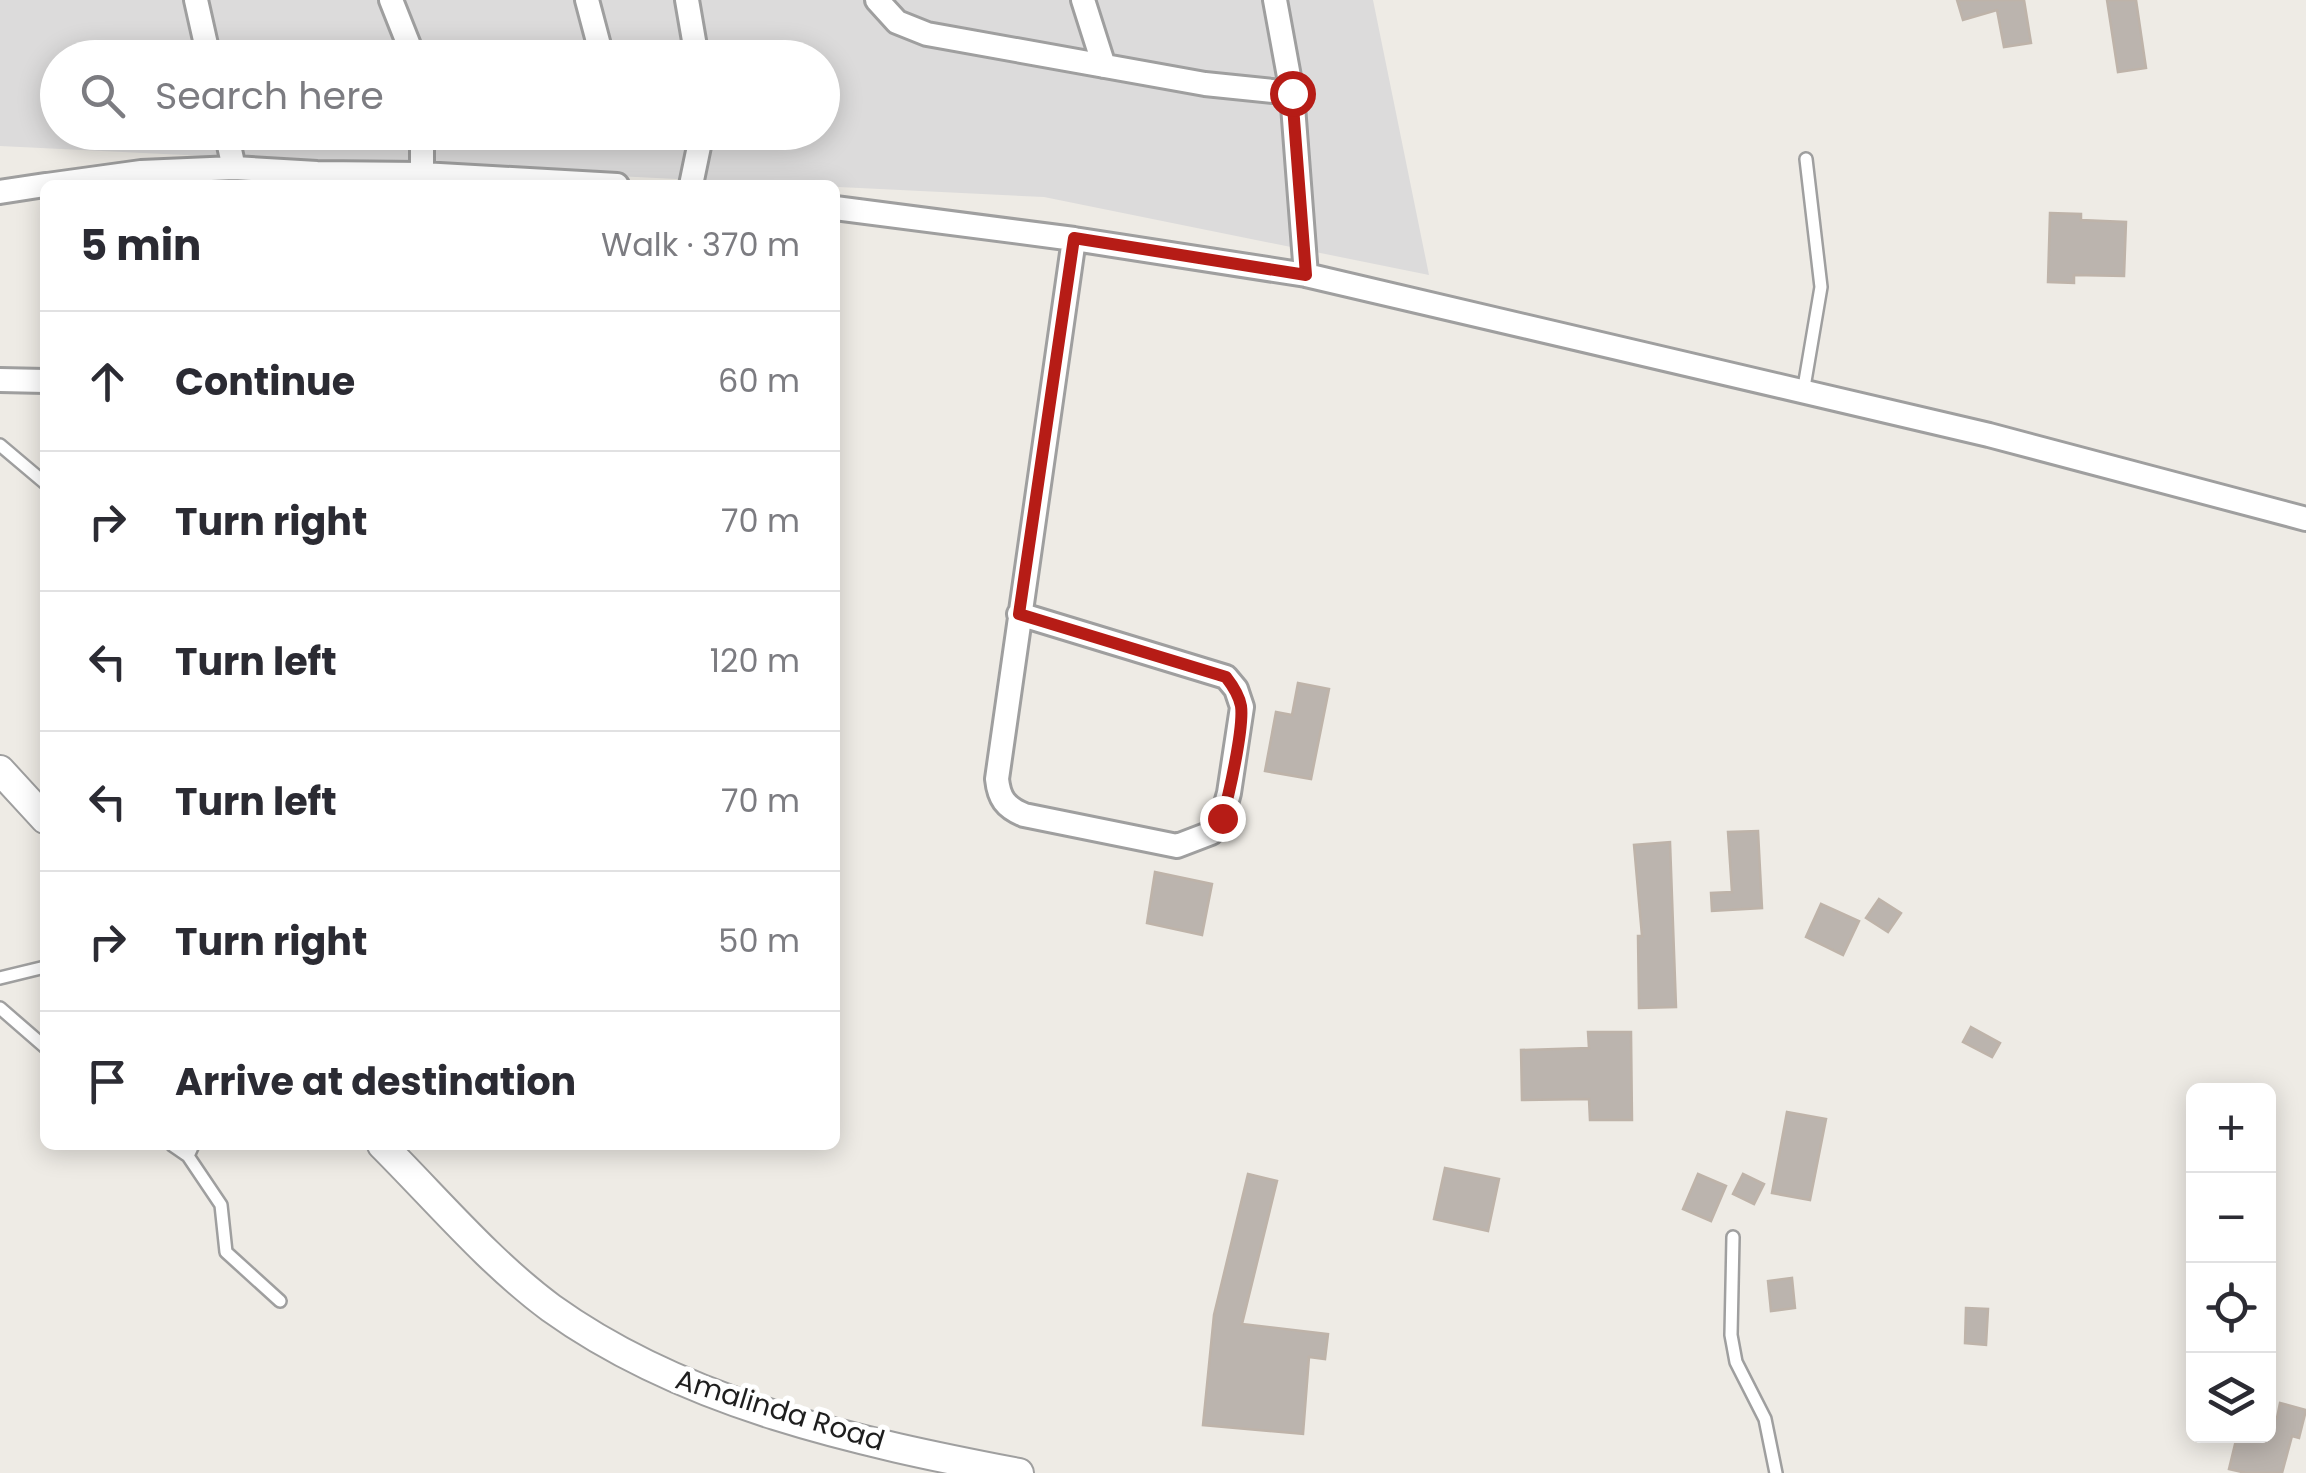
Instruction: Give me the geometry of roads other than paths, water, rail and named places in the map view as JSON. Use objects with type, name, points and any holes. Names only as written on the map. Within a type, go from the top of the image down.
[{"type":"street","points":[[196,0],[205,40]]},
{"type":"street","points":[[391,0],[407,40]]},
{"type":"street","points":[[587,0],[598,40]]},
{"type":"street","points":[[687,0],[694,40]]},
{"type":"street","points":[[878,0],[897,22],[926,34],[1206,84],[1292,93]]},
{"type":"street","points":[[1084,0],[1104,66]]},
{"type":"street","points":[[1275,0],[1292,93],[1306,275]]},
{"type":"street","points":[[230,150],[234,168]]},
{"type":"street","points":[[422,150],[422,174]]},
{"type":"street","points":[[692,180],[698,150]]},
{"type":"street","points":[[83,180],[142,172],[234,168],[316,179],[422,174],[528,180]]},
{"type":"street","points":[[0,192],[40,186]]},
{"type":"street","points":[[840,209],[1074,238],[1306,275],[1989,435],[2306,519]]},
{"type":"street","points":[[1019,614],[1226,677],[1242,708],[1230,793],[1222,818],[1211,833],[1178,846],[1024,815],[1009,809],[998,794],[996,778],[1019,614],[1074,238]]},
{"type":"street","points":[[0,380],[40,381]]},
{"type":"street","points":[[0,770],[40,813]]},
{"type":"street","name":"Amalinda Road","points":[[387,1150],[517,1281],[604,1343],[656,1371],[716,1394],[863,1438],[1019,1473]]},
{"type":"lane","points":[[1803,394],[1821,287],[1806,159]]},
{"type":"lane","points":[[0,445],[40,479]]},
{"type":"lane","points":[[0,978],[40,968]]},
{"type":"lane","points":[[0,1008],[40,1043]]},
{"type":"lane","points":[[191,1150],[221,1205],[226,1252],[280,1302]]},
{"type":"lane","points":[[1733,1237],[1731,1336],[1736,1362],[1765,1419],[1776,1473]]}]
